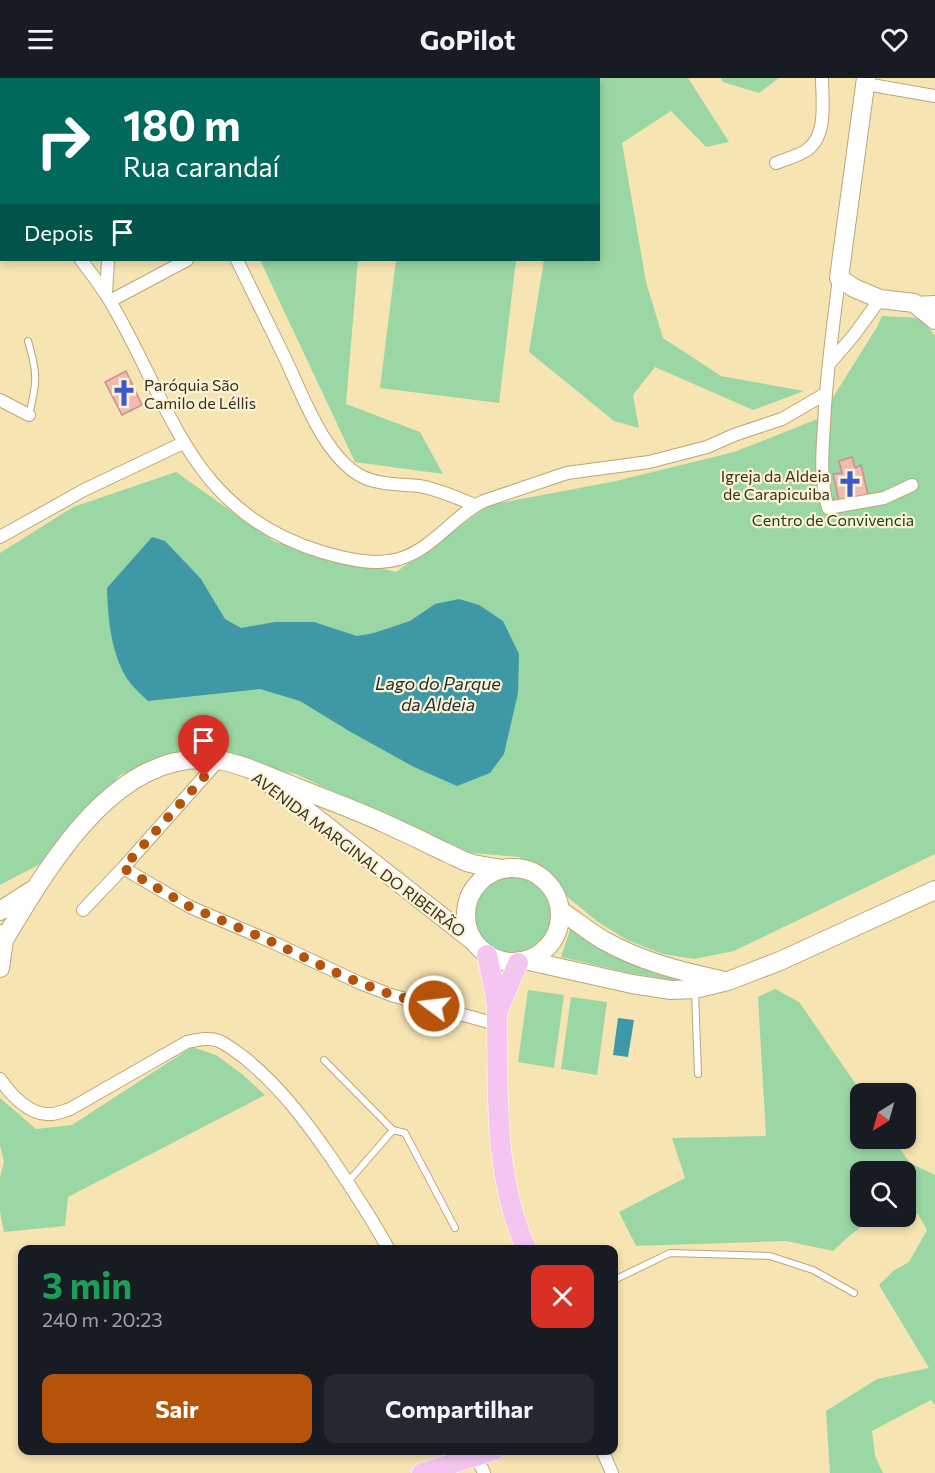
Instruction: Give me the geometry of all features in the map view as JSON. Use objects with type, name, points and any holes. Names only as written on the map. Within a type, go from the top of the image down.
[{"type":"main road","points":[[866,81],[839,278],[854,288],[880,299],[914,303],[935,320]]},
{"type":"main road","name":"AVENIDA MARGINAL DO RIBEIRÃO","points":[[2,937],[35,888],[93,814],[109,798],[129,782],[150,771],[179,761],[197,759],[219,760],[245,767],[382,822],[469,863],[501,869],[516,868],[531,871],[544,879],[552,888],[561,911]]},
{"type":"main road","name":"AVENIDA MARGINAL DO RIBEIRÃO","points":[[245,767],[305,809],[480,948],[502,962],[524,962],[671,990],[695,989],[728,981],[780,961],[935,890]]},
{"type":"main road","name":"AVENIDA MARGINAL DO RIBEIRÃO","points":[[480,948],[467,927],[465,912],[476,885],[488,875],[501,869]]},
{"type":"main road","name":"AVENIDA MARGINAL DO RIBEIRÃO","points":[[0,911],[35,888]]},
{"type":"main road","points":[[497,1019],[524,962],[540,955],[550,946],[556,936],[561,911],[602,939],[640,958],[675,970],[728,981]]},
{"type":"main road","points":[[0,968],[2,937]]},
{"type":"main road","points":[[480,948],[497,1019],[500,1133],[513,1211],[525,1245]]},
{"type":"main road","points":[[422,1473],[478,1460]]},
{"type":"street","points":[[776,164],[808,149],[817,139],[822,126],[822,78]]},
{"type":"street","points":[[866,81],[935,96]]},
{"type":"street","points":[[82,261],[108,298],[183,443],[209,479],[224,495],[251,517],[279,536],[342,557],[373,562],[396,560],[414,554],[432,542],[475,505],[567,473],[649,462],[708,447],[734,435],[782,419],[825,394]]},
{"type":"street","points":[[108,261],[108,298]]},
{"type":"street","points":[[108,298],[185,261]]},
{"type":"street","points":[[237,261],[315,420],[332,448],[346,465],[361,476],[380,482],[421,486],[475,505]]},
{"type":"street","points":[[839,278],[825,394],[822,452],[828,508],[884,498],[912,485]]},
{"type":"street","points":[[829,364],[880,299]]},
{"type":"street","points":[[914,303],[935,302]]},
{"type":"street","points":[[0,400],[29,415]]},
{"type":"street","points":[[0,537],[84,490],[183,443]]},
{"type":"street","points":[[83,910],[219,760]]},
{"type":"street","points":[[123,868],[190,907],[360,983],[392,995],[497,1019]]},
{"type":"street","points":[[0,1079],[17,1100],[34,1112],[50,1114],[70,1109],[187,1042],[205,1039],[219,1041],[259,1070],[283,1093],[303,1117],[372,1218],[386,1245]]},
{"type":"street","points":[[604,1455],[612,1473]]},
{"type":"lane","points":[[28,341],[33,358],[36,384],[29,415]]},
{"type":"lane","points":[[695,989],[698,1074]]},
{"type":"lane","points":[[324,1060],[393,1130],[405,1133],[455,1228]]},
{"type":"lane","points":[[348,1182],[393,1130]]},
{"type":"lane","points":[[618,1278],[670,1253],[770,1256],[813,1270],[854,1293]]},
{"type":"green space","points":[[600,78],[688,78],[729,142],[706,147],[671,111],[622,143],[646,282],[663,338],[721,376],[804,391],[753,410],[655,367],[633,395],[639,428],[614,421],[529,352],[544,261],[600,261]]},
{"type":"green space","points":[[721,78],[779,78],[759,93],[723,82]]},
{"type":"green space","points":[[260,261],[358,261],[346,404],[420,432],[443,474],[355,462]]},
{"type":"green space","points":[[396,261],[516,261],[499,403],[380,388]]},
{"type":"green space","name":"Centro de Convivencia","points":[[882,316],[921,318],[935,336],[935,854],[734,951],[694,959],[663,954],[627,940],[598,922],[519,857],[461,852],[296,774],[181,751],[120,775],[44,862],[0,885],[0,553],[73,507],[176,472],[275,542],[396,572],[489,505],[616,481],[734,452],[820,418]]},
{"type":"green space","points":[[513,874],[529,877],[542,886],[551,899],[554,915],[551,931],[542,944],[529,953],[513,956],[497,953],[484,944],[475,931],[472,915],[475,899],[484,886],[497,877]]},
{"type":"green space","points":[[572,924],[680,974],[678,981],[629,973],[561,957]]},
{"type":"green space","points":[[775,989],[799,1002],[855,1083],[850,1083],[850,1149],[900,1149],[909,1161],[850,1161],[850,1227],[861,1227],[833,1251],[786,1241],[636,1246],[619,1212],[685,1178],[672,1138],[766,1136],[758,997]]},
{"type":"green space","points":[[528,990],[564,995],[554,1068],[518,1062]]},
{"type":"green space","points":[[571,997],[607,1002],[597,1075],[561,1069]]},
{"type":"green space","points":[[192,1047],[216,1055],[265,1095],[68,1197],[65,1226],[4,1232],[0,1212],[0,1177],[4,1162],[0,1145],[0,1098],[36,1129],[72,1125]]},
{"type":"green space","points":[[916,1166],[935,1175],[935,1405],[931,1400],[872,1431],[875,1456],[883,1473],[830,1473],[826,1411],[877,1379],[929,1368],[879,1285],[893,1271],[909,1262],[927,1230],[916,1214]]},
{"type":"water","name":"Lago do Parque da Aldeia","points":[[152,537],[165,541],[201,579],[225,619],[241,628],[275,622],[314,622],[357,636],[410,621],[435,604],[459,599],[479,605],[503,621],[519,654],[518,693],[504,754],[490,773],[457,786],[414,767],[300,701],[260,689],[148,701],[131,684],[119,662],[112,638],[107,588]]},
{"type":"water","points":[[618,1018],[634,1020],[628,1057],[613,1055]]},
{"type":"building","name":"Paróquia São Camilo de Léllis","points":[[126,371],[142,405],[122,415],[105,382]]},
{"type":"building","name":"Igreja da Aldeia de Carapicuiba","points":[[852,457],[855,468],[861,465],[868,495],[839,501],[833,474],[842,473],[839,461]]},
{"type":"place","name":"Paróquia São Camilo de Léllis","points":[[124,393]]},
{"type":"place","name":"Igreja da Aldeia de Carapicuiba","points":[[850,484]]},
{"type":"route","points":[[204,777],[123,868],[190,907],[270,941],[343,976],[392,995],[434,1006]]}]
